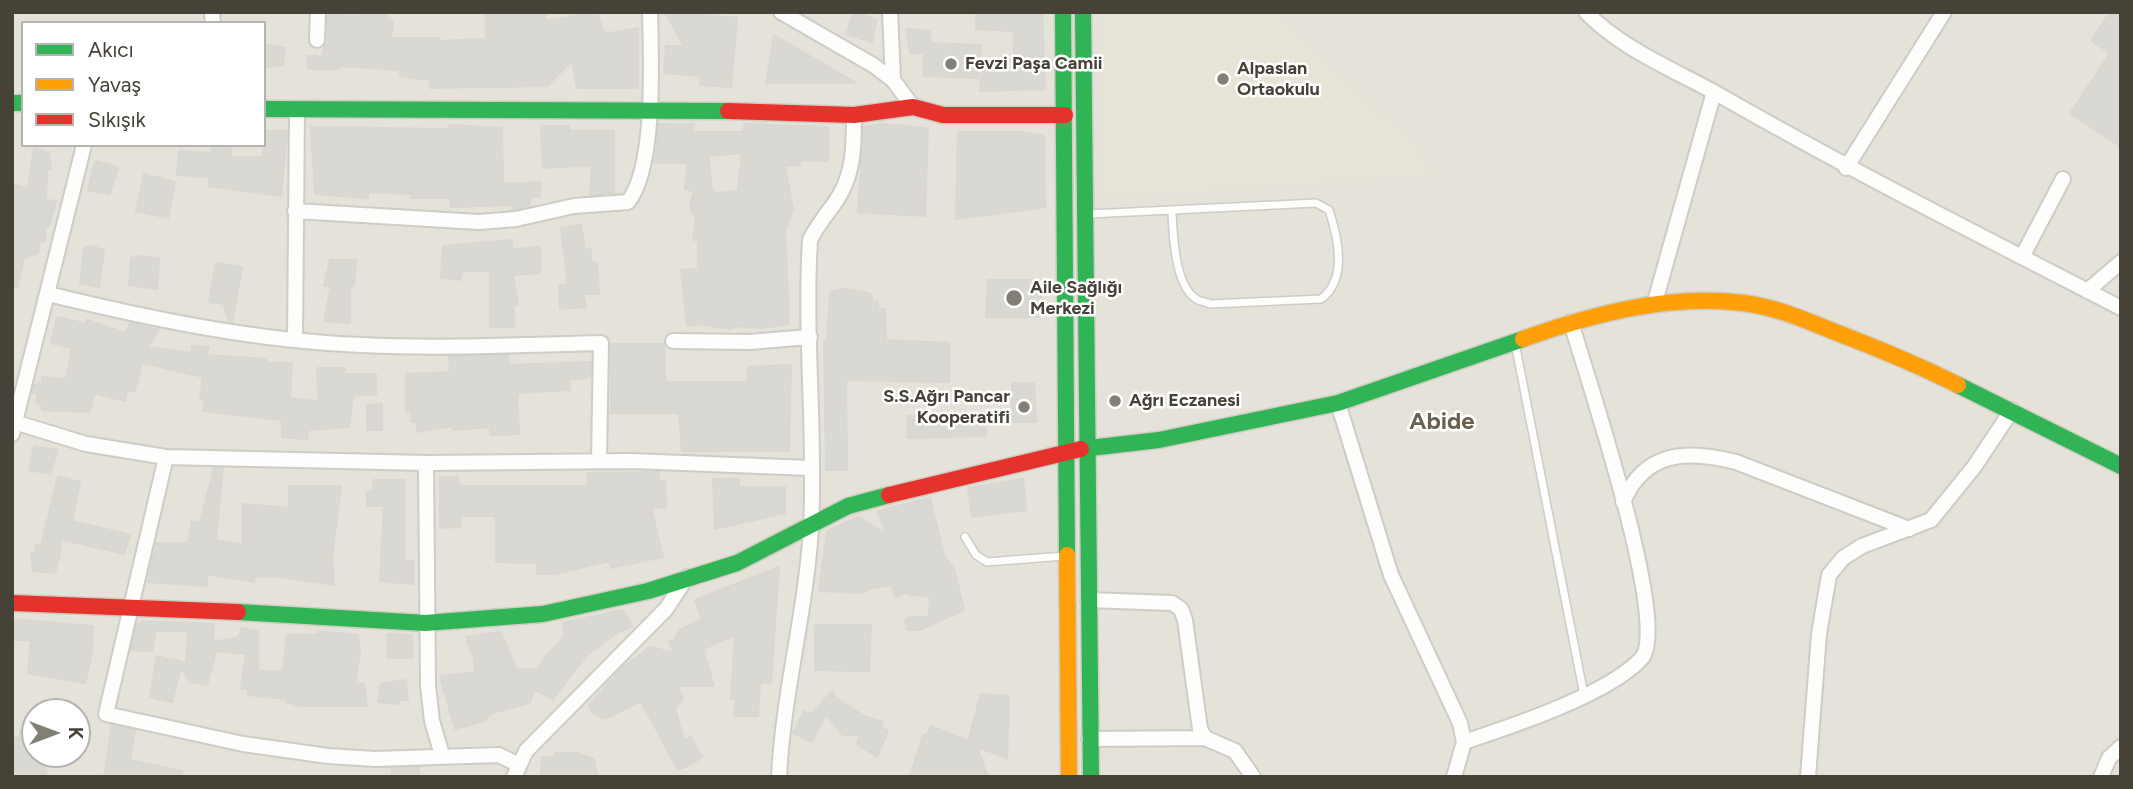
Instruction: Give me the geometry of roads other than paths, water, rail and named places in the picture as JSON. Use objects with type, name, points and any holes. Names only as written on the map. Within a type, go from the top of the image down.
[{"type":"street","points":[[317,40],[318,12]]},
{"type":"street","points":[[295,211],[479,222],[516,219],[583,205],[628,202],[641,175],[653,108],[650,12]]},
{"type":"street","points":[[781,12],[893,80],[913,107]]},
{"type":"street","points":[[890,12],[893,80]]},
{"type":"street","points":[[1063,12],[1069,777]]},
{"type":"street","points":[[1083,12],[1091,777]]},
{"type":"street","points":[[1586,12],[1622,40],[1846,168],[2023,255],[2121,309]]},
{"type":"street","points":[[1846,168],[1944,12]]},
{"type":"street","points":[[1654,305],[1714,92]]},
{"type":"street","points":[[266,109],[653,108],[853,115],[913,107],[943,115],[1065,115]]},
{"type":"street","points":[[295,339],[297,110]]},
{"type":"street","points":[[779,777],[780,746],[807,578],[811,526],[810,240],[817,224],[844,188],[854,148],[853,115]]},
{"type":"street","points":[[84,147],[13,428],[86,444],[166,457],[426,463],[600,460],[810,468]]},
{"type":"street","points":[[2023,255],[2063,179]]},
{"type":"street","points":[[2087,291],[2121,262]]},
{"type":"street","points":[[48,294],[122,312],[216,329],[359,345],[455,348],[601,342],[600,460]]},
{"type":"street","points":[[12,603],[425,623],[542,614],[648,591],[688,576],[737,564],[848,506],[1067,450],[1159,440],[1338,403],[1571,322],[1654,305],[1743,303],[1783,311],[1912,362],[2121,466]]},
{"type":"street","points":[[1464,743],[1536,717],[1584,695],[1642,658],[1650,638],[1648,606],[1623,502],[1571,322]]},
{"type":"street","points":[[673,341],[749,342],[810,337]]},
{"type":"street","points":[[1338,403],[1391,575],[1460,723],[1464,743],[1454,777]]},
{"type":"street","points":[[1808,777],[1819,635],[1829,575],[1843,558],[1862,546],[1931,520],[1974,467],[2012,410]]},
{"type":"street","points":[[1623,502],[1639,472],[1665,459],[1689,454],[1707,455],[1736,463],[1909,529]]},
{"type":"street","points":[[166,457],[106,714],[243,744],[328,756],[375,759],[499,755],[516,771],[554,720],[666,609],[688,576]]},
{"type":"street","points":[[426,463],[425,623],[432,721],[442,755]]},
{"type":"street","points":[[1088,600],[1172,603],[1181,609],[1185,620],[1197,715],[1205,738]]},
{"type":"street","points":[[1090,739],[1205,738],[1235,751],[1253,777]]},
{"type":"street","points":[[2101,777],[2109,758],[2121,747]]},
{"type":"lane","points":[[1085,215],[1316,203],[1329,210],[1335,229],[1339,273],[1334,290],[1321,299],[1210,304],[1194,298],[1183,282],[1173,240],[1172,212]]},
{"type":"lane","points":[[1515,342],[1584,695]]},
{"type":"lane","points":[[965,537],[976,555],[987,562],[1068,555]]},
{"type":"place","name":"Fevzi Paşa Camii","points":[[951,64]]},
{"type":"place","name":"Alpaslan Ortaokulu","points":[[1223,79]]},
{"type":"place","name":"Aile Sağlığı Merkezi","points":[[1014,298]]},
{"type":"place","name":"Ağrı Eczanesi","points":[[1115,401]]},
{"type":"place","name":"S.S.Ağrı Pancar Kooperatifi","points":[[1024,407]]},
{"type":"district","name":"Abide","points":[[1442,422]]}]
